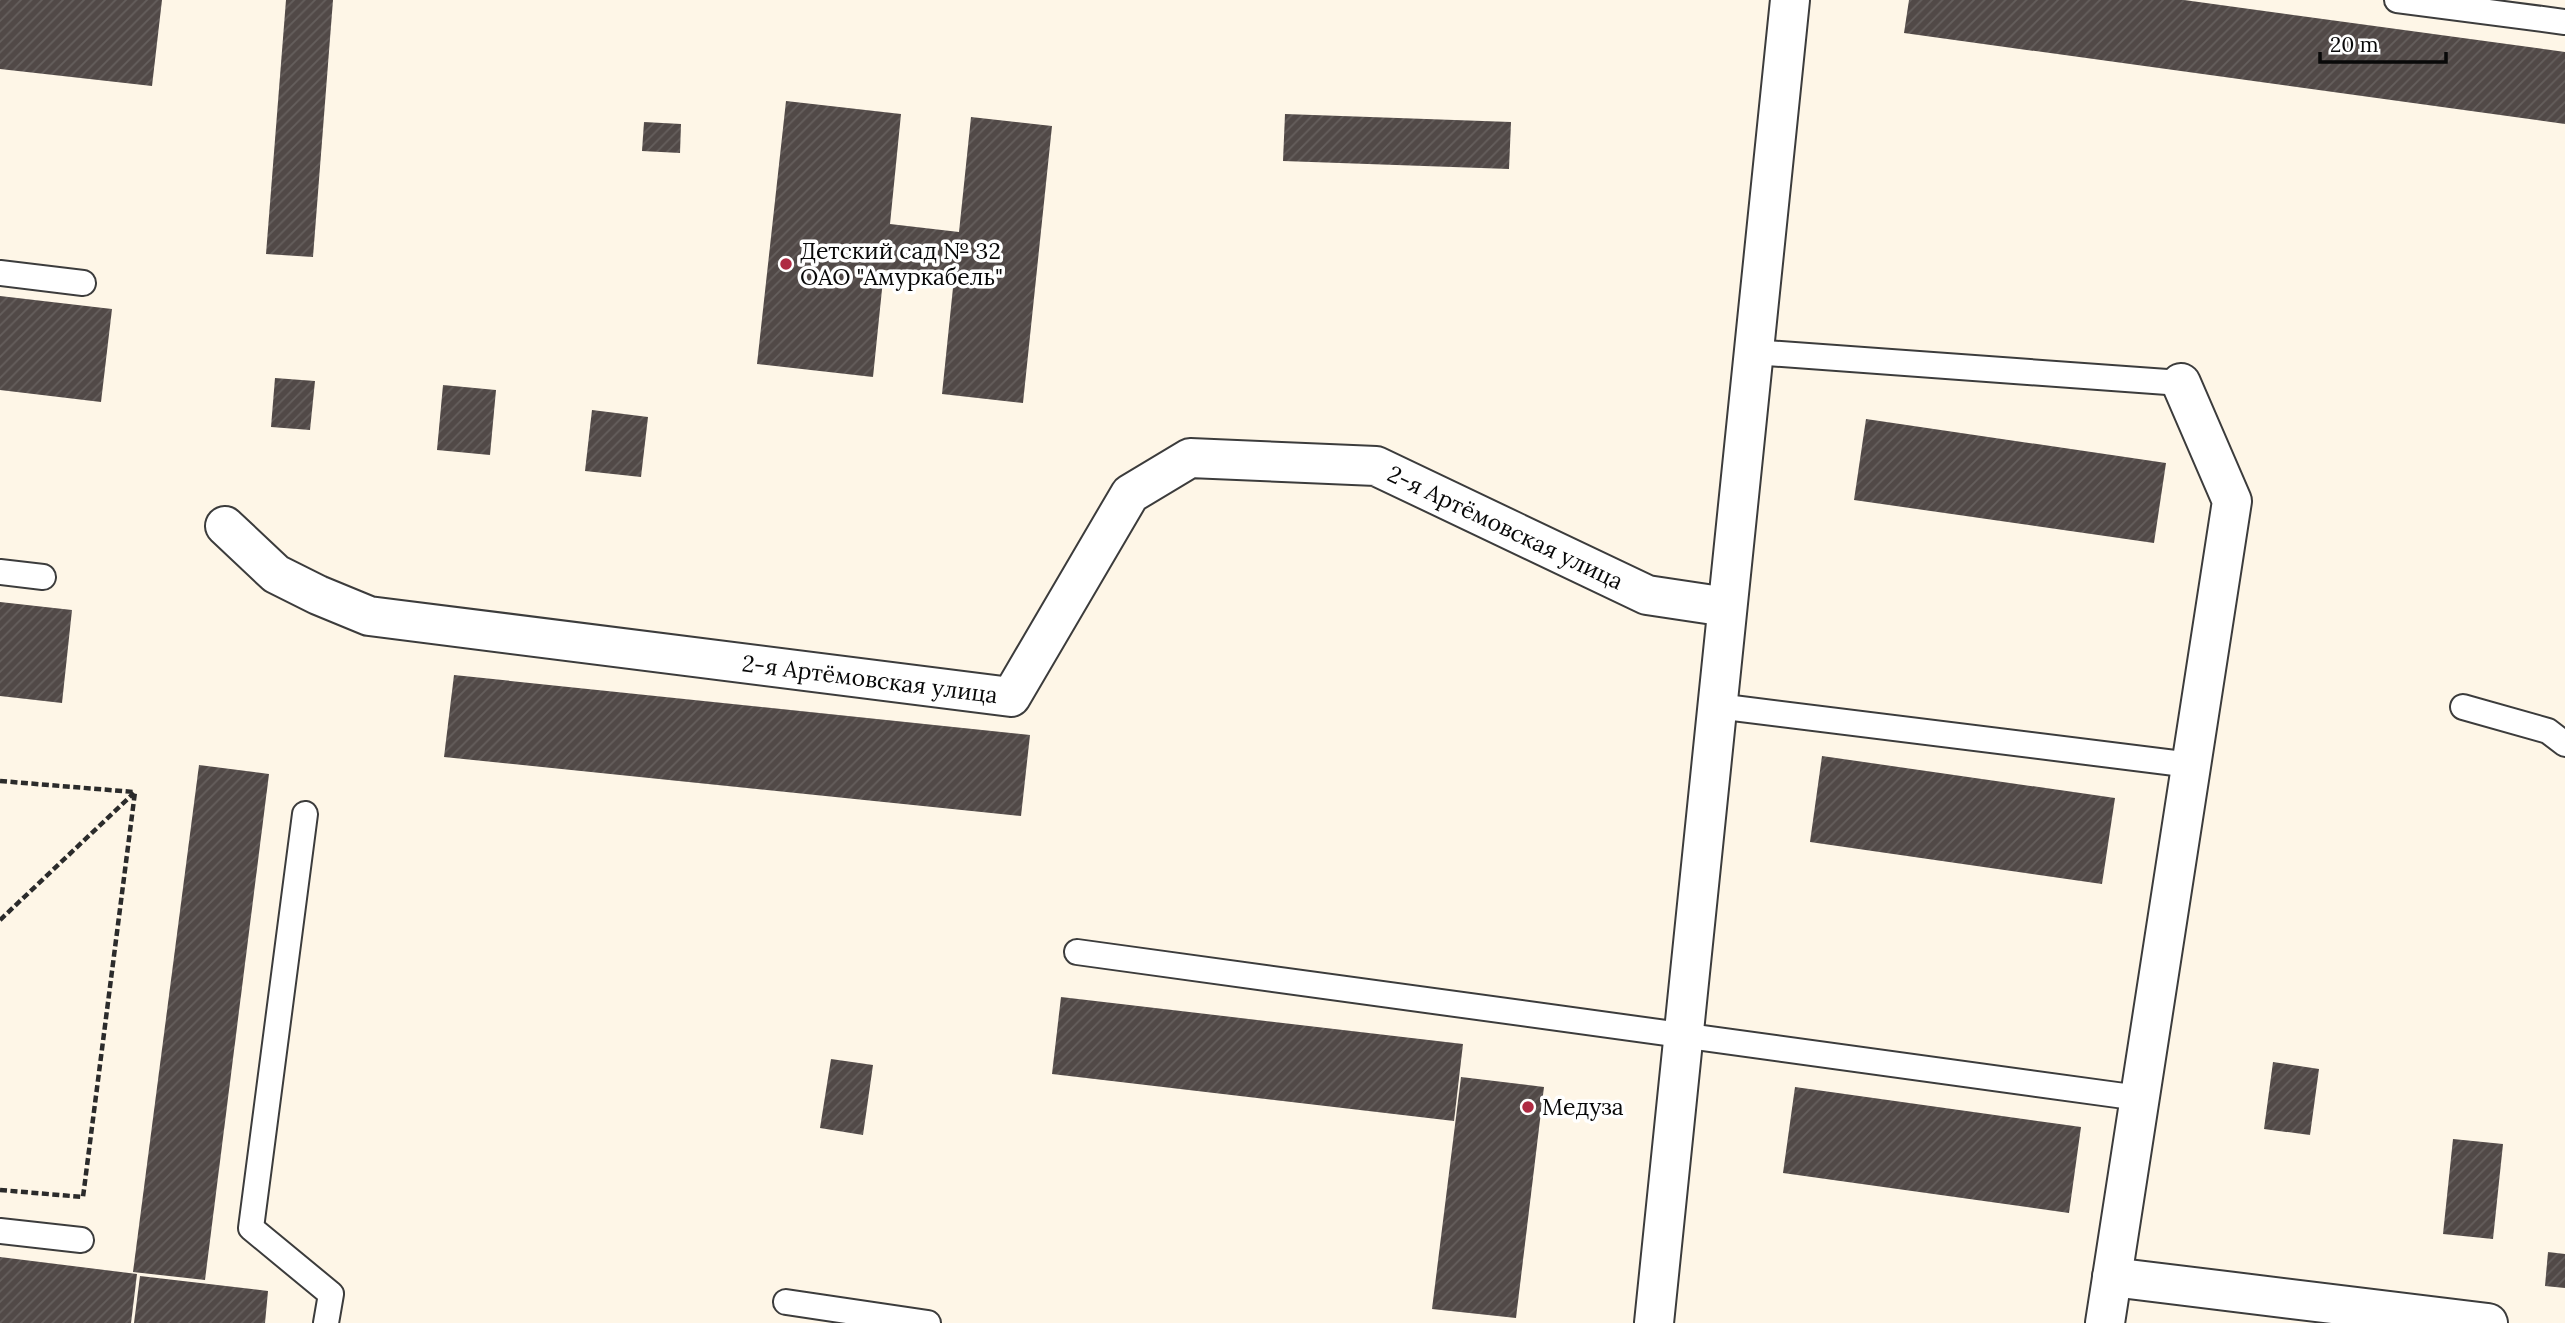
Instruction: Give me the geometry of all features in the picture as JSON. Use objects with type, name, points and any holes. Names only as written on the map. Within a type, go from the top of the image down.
[{"type":"street","points":[[1654,1323],[1790,0]]},
{"type":"street","points":[[2105,1323],[2232,501],[2181,383]]},
{"type":"street","name":"2-я Артёмовская улица","points":[[225,526],[276,574],[369,616],[1011,697],[1130,494],[1190,458],[1376,466],[1647,595],[1727,607]]},
{"type":"street","points":[[2112,1277],[2488,1323]]},
{"type":"lane","points":[[2397,0],[2565,22]]},
{"type":"lane","points":[[0,273],[83,283]]},
{"type":"lane","points":[[1754,352],[2181,383]]},
{"type":"lane","points":[[0,572],[43,577]]},
{"type":"lane","points":[[1717,706],[2190,765]]},
{"type":"lane","points":[[2463,707],[2548,732],[2565,744]]},
{"type":"lane","points":[[305,814],[251,1228],[331,1294],[326,1323]]},
{"type":"lane","points":[[1077,952],[2139,1098]]},
{"type":"lane","points":[[0,1230],[81,1240]]},
{"type":"lane","points":[[786,1302],[929,1323]]},
{"type":"path","points":[[0,781],[135,792]]},
{"type":"path","points":[[0,920],[135,792]]},
{"type":"path","points":[[0,1190],[83,1197],[135,792]]},
{"type":"building","points":[[0,0],[162,0],[152,86],[0,69]]},
{"type":"building","points":[[286,0],[333,0],[313,257],[266,254]]},
{"type":"building","points":[[1909,0],[2184,0],[2565,52],[2565,124],[1904,33]]},
{"type":"building","points":[[786,101],[901,114],[890,224],[959,232],[971,117],[1052,126],[1023,403],[942,394],[954,278],[884,270],[873,377],[757,364]]},
{"type":"building","points":[[1285,114],[1511,122],[1509,169],[1283,161]]},
{"type":"building","points":[[644,122],[681,124],[680,153],[642,151]]},
{"type":"building","points":[[0,296],[112,309],[101,402],[0,390]]},
{"type":"building","points":[[275,378],[315,381],[310,430],[271,427]]},
{"type":"building","points":[[443,385],[496,390],[490,455],[437,450]]},
{"type":"building","points":[[592,410],[648,417],[641,477],[585,471]]},
{"type":"building","points":[[1866,419],[2166,463],[2154,543],[1854,500]]},
{"type":"building","points":[[0,602],[72,610],[62,703],[0,696]]},
{"type":"building","points":[[454,675],[1030,735],[1021,816],[444,757]]},
{"type":"building","points":[[1822,756],[2115,798],[2102,884],[1810,842]]},
{"type":"building","points":[[199,765],[269,774],[205,1280],[133,1272]]},
{"type":"building","points":[[1061,997],[1463,1044],[1454,1121],[1052,1074]]},
{"type":"building","points":[[831,1059],[873,1065],[863,1135],[820,1128]]},
{"type":"building","points":[[2273,1062],[2319,1069],[2310,1135],[2264,1129]]},
{"type":"building","points":[[1461,1077],[1544,1087],[1516,1318],[1432,1309]]},
{"type":"building","points":[[1795,1087],[2081,1127],[2069,1213],[1783,1173]]},
{"type":"building","points":[[2453,1139],[2503,1144],[2493,1239],[2443,1234]]},
{"type":"building","points":[[2548,1252],[2565,1254],[2565,1288],[2545,1286]]},
{"type":"building","points":[[0,1257],[137,1274],[131,1323],[0,1323]]},
{"type":"building","points":[[140,1276],[268,1291],[265,1323],[134,1323]]},
{"type":"place","name":"Детский сад № 32 ОАО \"Амуркабель\"","points":[[786,264]]},
{"type":"place","name":"Медуза","points":[[1528,1107]]}]
